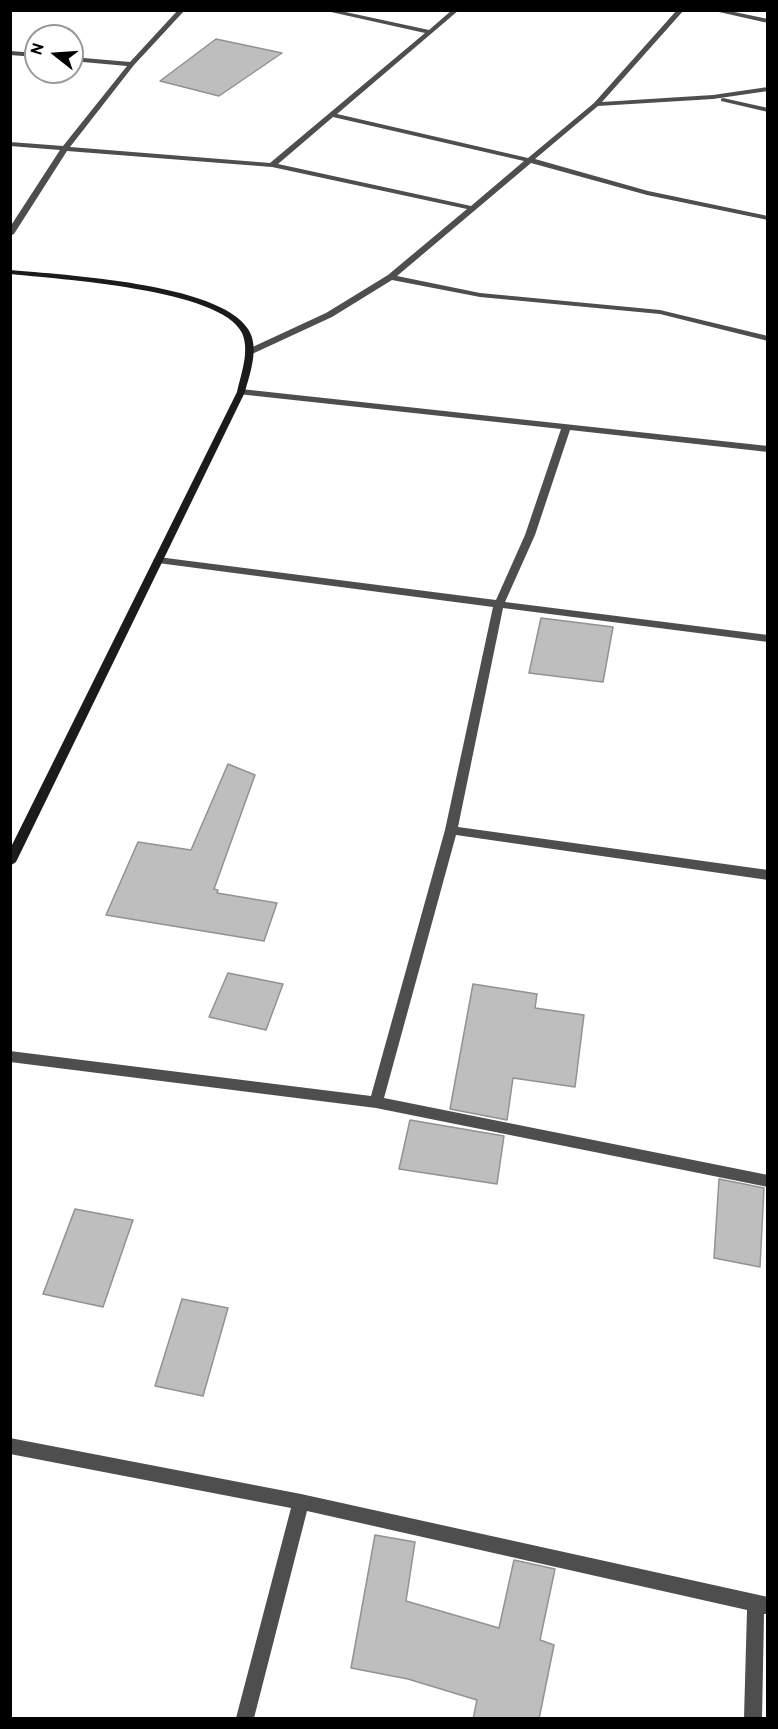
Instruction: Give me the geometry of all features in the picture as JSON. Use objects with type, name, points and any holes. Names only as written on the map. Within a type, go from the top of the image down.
[{"type":"street","points":[[10,234],[64,150],[132,64],[182,10]]},
{"type":"street","points":[[325,10],[430,32]]},
{"type":"street","points":[[272,165],[456,10]]},
{"type":"street","points":[[249,352],[329,315],[391,277],[596,104],[681,10]]},
{"type":"street","points":[[713,10],[768,21]]},
{"type":"street","points":[[84,59],[132,64]]},
{"type":"street","points":[[596,104],[713,97],[768,89]]},
{"type":"street","points":[[713,97],[768,110]]},
{"type":"street","points":[[331,115],[529,160],[647,193],[768,218]]},
{"type":"street","points":[[10,144],[272,165],[471,208]]},
{"type":"street","points":[[10,272],[86,280],[182,295],[222,310],[233,317],[244,329],[249,352],[241,392],[10,862]]},
{"type":"street","points":[[391,277],[480,295],[660,312],[768,339]]},
{"type":"street","points":[[241,392],[768,448]]},
{"type":"street","points":[[376,1102],[451,830],[500,604],[530,535],[566,428]]},
{"type":"street","points":[[158,560],[768,639]]},
{"type":"street","points":[[451,830],[768,875]]},
{"type":"street","points":[[10,1056],[376,1102],[768,1181]]},
{"type":"street","points":[[10,1446],[301,1502],[762,1605],[753,1719]]},
{"type":"street","points":[[245,1719],[301,1502]]},
{"type":"building","points":[[216,39],[282,53],[219,96],[160,81]]},
{"type":"building","points":[[541,618],[613,627],[603,682],[529,673]]},
{"type":"building","points":[[228,764],[255,775],[214,889],[218,890],[217,893],[277,903],[264,941],[106,915],[138,842],[191,850]]},
{"type":"building","points":[[228,973],[283,984],[266,1030],[209,1017]]},
{"type":"building","points":[[473,984],[537,994],[535,1008],[584,1015],[575,1087],[513,1078],[507,1120],[450,1109]]},
{"type":"building","points":[[410,1120],[504,1136],[497,1184],[399,1169]]},
{"type":"building","points":[[719,1179],[764,1188],[760,1267],[714,1258]]},
{"type":"building","points":[[75,1209],[133,1220],[103,1307],[43,1294]]},
{"type":"building","points":[[182,1299],[228,1308],[203,1396],[155,1386]]},
{"type":"building","points":[[375,1535],[415,1542],[406,1601],[499,1628],[514,1560],[555,1569],[540,1640],[554,1645],[539,1719],[473,1719],[477,1700],[408,1679],[351,1668]]}]
